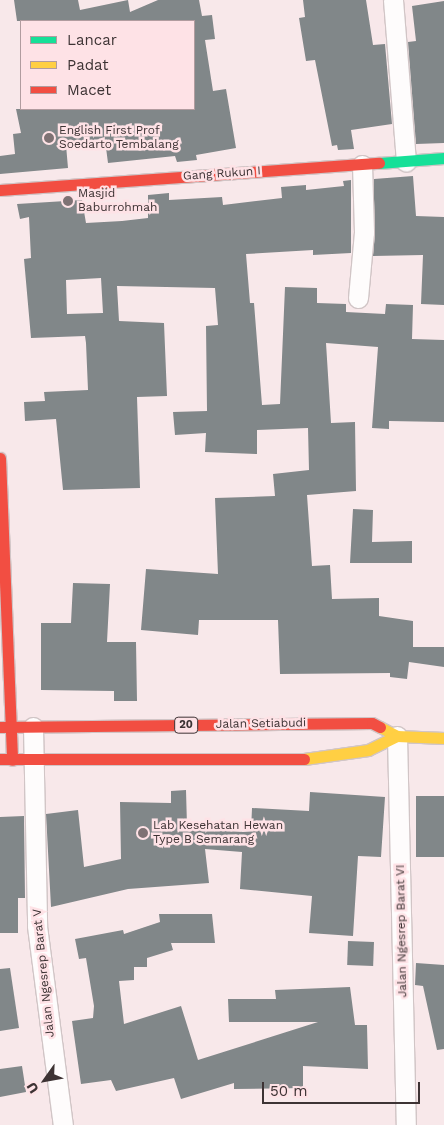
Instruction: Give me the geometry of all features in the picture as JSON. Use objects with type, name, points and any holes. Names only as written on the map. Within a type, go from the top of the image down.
[{"type":"main road","name":"Gang Rukun I","points":[[0,190],[444,158]]},
{"type":"main road","points":[[0,458],[5,727]]},
{"type":"main road","name":"Jalan Setiabudi","points":[[397,736],[368,750],[302,758],[6,760],[5,727],[372,723],[397,736],[444,738]]},
{"type":"street","points":[[392,0],[406,161]]},
{"type":"street","points":[[358,298],[364,232],[362,164]]},
{"type":"street","points":[[33,727],[35,759]]},
{"type":"street","name":"Jalan Ngesrep Barat VI","points":[[397,736],[406,1125]]},
{"type":"street","name":"Jalan Ngesrep Barat V","points":[[35,759],[37,926],[63,1125]]},
{"type":"building","points":[[14,0],[78,0],[80,10],[128,0],[130,12],[158,0],[199,0],[202,16],[212,15],[215,39],[205,40],[213,91],[226,89],[236,148],[196,155],[197,160],[177,162],[175,156],[108,163],[105,140],[66,145],[68,168],[0,174],[0,156],[15,154],[13,134],[21,133],[16,109],[195,110],[195,20],[17,21]]},
{"type":"building","points":[[303,0],[366,0],[373,45],[385,44],[392,124],[351,130],[354,149],[338,150],[337,145],[332,146],[315,60],[306,61],[299,18],[305,17]]},
{"type":"building","points":[[444,1],[444,143],[416,144],[408,42],[416,41],[412,6]]},
{"type":"building","points":[[413,176],[416,216],[444,217],[444,305],[421,304],[423,255],[373,256],[374,179]]},
{"type":"building","points":[[351,180],[351,253],[313,255],[313,250],[246,254],[250,303],[254,303],[262,405],[280,404],[285,287],[317,288],[317,303],[346,304],[346,312],[385,314],[386,304],[413,305],[412,339],[444,340],[444,422],[389,421],[389,429],[372,428],[378,347],[326,343],[331,423],[355,422],[356,491],[307,495],[312,566],[330,565],[332,599],[379,598],[379,616],[413,621],[413,647],[444,647],[444,667],[409,662],[407,679],[390,677],[390,673],[280,674],[278,620],[199,620],[198,635],[141,630],[146,569],[218,574],[215,498],[275,496],[273,474],[309,470],[308,428],[257,430],[257,454],[205,452],[206,433],[175,435],[173,412],[207,411],[206,326],[218,325],[215,288],[117,286],[119,321],[164,323],[167,396],[137,397],[140,488],[63,490],[56,419],[25,421],[24,402],[45,401],[44,392],[88,390],[85,336],[31,338],[24,259],[31,258],[29,217],[20,219],[17,204],[82,200],[86,223],[122,221],[148,218],[148,195],[169,193],[169,200],[222,197],[223,205],[282,198],[281,187],[306,185],[306,190],[344,186],[343,181]],"holes":[[[101,278],[103,313],[67,314],[66,280]]]},
{"type":"building","points":[[353,509],[373,510],[372,542],[412,541],[412,563],[350,563]]},
{"type":"building","points":[[73,583],[110,584],[107,642],[136,642],[137,701],[114,701],[114,691],[41,690],[41,623],[71,623]]},
{"type":"building","points":[[186,790],[187,826],[243,832],[251,831],[252,808],[309,811],[310,792],[385,797],[381,857],[358,856],[353,936],[309,933],[312,896],[240,889],[242,852],[205,849],[209,883],[128,889],[51,907],[46,814],[78,810],[84,867],[121,859],[120,802],[171,803],[171,791]]},
{"type":"building","points":[[416,796],[444,796],[444,857],[416,857]]},
{"type":"building","points":[[24,816],[25,898],[18,898],[18,933],[0,933],[0,817]]},
{"type":"building","points":[[159,914],[212,914],[215,943],[171,943],[173,950],[147,958],[147,967],[134,967],[134,980],[119,981],[124,1024],[181,1006],[198,1060],[318,1022],[229,1022],[228,999],[276,999],[275,990],[350,987],[355,1025],[367,1025],[368,1069],[303,1066],[303,1088],[234,1089],[234,1083],[181,1099],[174,1078],[116,1091],[111,1080],[81,1084],[72,1021],[93,1018],[94,1006],[86,958],[79,959],[75,939],[123,930],[124,934],[160,922]]},
{"type":"building","points":[[348,941],[374,942],[373,966],[347,965]]},
{"type":"building","points":[[416,963],[444,965],[444,1049],[437,1050],[423,986],[415,985]]},
{"type":"building","points":[[10,968],[19,1028],[0,1031],[0,969]]},
{"type":"building","points":[[22,1066],[26,1092],[0,1097],[0,1069]]},
{"type":"traffic: fast","points":[[379,163],[444,158]]},
{"type":"traffic: slow","points":[[380,727],[397,736],[444,738]]},
{"type":"traffic: slow","points":[[304,759],[368,750],[397,736]]},
{"type":"traffic: jam","points":[[0,190],[379,163]]},
{"type":"traffic: jam","points":[[0,458],[12,760]]},
{"type":"traffic: jam","points":[[0,727],[372,723],[380,727]]},
{"type":"traffic: jam","points":[[0,759],[304,759]]},
{"type":"place","name":"English First Prof Soedarto Tembalang","points":[[49,138]]},
{"type":"place","name":"Masjid Baburrohmah","points":[[68,201]]},
{"type":"place","name":"Lab Kesehatan Hewan Type B Semarang","points":[[143,833]]}]
